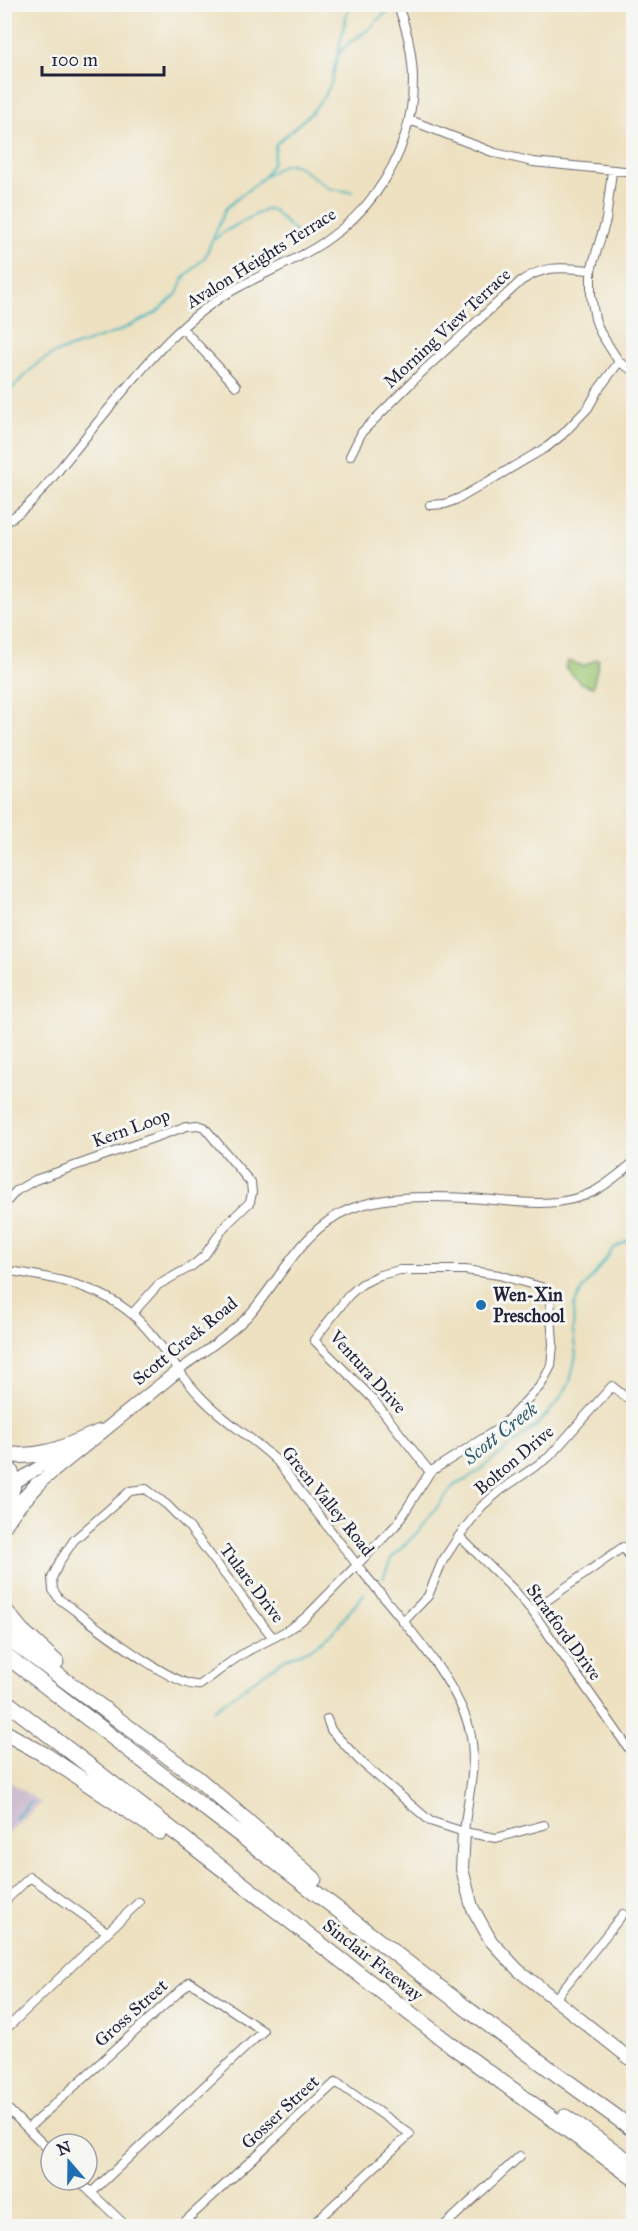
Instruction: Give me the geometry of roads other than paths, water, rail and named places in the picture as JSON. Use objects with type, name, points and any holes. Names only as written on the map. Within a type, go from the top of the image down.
[{"type":"highway","points":[[4,1454],[42,1455],[100,1432]]},
{"type":"highway","points":[[4,1462],[11,1470],[10,1496],[4,1505]]},
{"type":"highway","points":[[4,1525],[14,1510],[38,1484]]},
{"type":"highway","points":[[4,1609],[29,1638],[133,1729]]},
{"type":"highway","points":[[4,1635],[133,1729],[245,1818],[333,1897],[353,1920]]},
{"type":"highway","name":"Sinclair Freeway","points":[[4,1654],[479,2018],[633,2130]]},
{"type":"highway","points":[[5,1692],[474,2050],[633,2165]]},
{"type":"highway","name":"Sinclair Freeway","points":[[5,1692],[93,1768],[451,2045],[633,2178]]},
{"type":"highway","points":[[4,1732],[74,1774],[282,1914]]},
{"type":"street","name":"Avalon Heights Terrace","points":[[4,523],[22,510],[53,478],[152,360],[182,328],[217,300],[326,242],[357,217],[374,197],[390,172],[410,120],[412,59],[406,27],[397,4]]},
{"type":"street","points":[[410,120],[495,153],[533,162],[633,172]]},
{"type":"street","points":[[612,171],[606,220],[591,270],[591,296],[595,319],[619,362],[633,371]]},
{"type":"street","name":"Morning View Terrace","points":[[350,456],[362,432],[422,372],[521,281],[539,270],[549,268],[591,270]]},
{"type":"street","points":[[182,328],[236,386]]},
{"type":"street","points":[[430,505],[445,504],[460,498],[547,447],[576,422],[619,362]]},
{"type":"street","name":"Kern Loop","points":[[4,1205],[16,1191],[35,1180],[187,1126],[204,1127],[251,1183],[250,1202],[225,1226],[204,1256],[192,1266],[158,1285],[132,1314]]},
{"type":"street","name":"Scott Creek Road","points":[[4,1505],[38,1484],[78,1454],[100,1432],[246,1318],[306,1241],[329,1220],[349,1209],[391,1199],[467,1198],[532,1204],[566,1200],[594,1192],[633,1162]]},
{"type":"street","name":"Green Valley Road","points":[[4,1270],[78,1284],[100,1294],[132,1314],[200,1397],[261,1445],[277,1461],[403,1622],[448,1682],[462,1706],[471,1737],[472,1779],[464,1832]]},
{"type":"street","name":"Ventura Drive","points":[[400,1270],[465,1270],[499,1275],[541,1287],[546,1291],[550,1300],[553,1344],[551,1366],[541,1385],[501,1427],[430,1472],[373,1399],[314,1340],[350,1295],[362,1284],[380,1275],[400,1270]]},
{"type":"street","name":"Bolton Drive","points":[[403,1622],[428,1596],[442,1562],[483,1506],[549,1456],[612,1386],[633,1404]]},
{"type":"street","name":"Scott Creek Road","points":[[9,1485],[100,1432]]},
{"type":"street","name":"Tulare Drive","points":[[273,1638],[189,1527],[167,1505],[146,1490],[130,1491],[74,1540],[52,1578],[53,1590],[59,1599],[153,1666],[189,1684],[200,1685],[244,1653],[273,1638],[297,1625],[308,1616],[397,1524],[430,1472]]},
{"type":"street","name":"Stratford Drive","points":[[459,1536],[532,1611],[633,1756]]},
{"type":"street","points":[[532,1611],[623,1547],[633,1562]]},
{"type":"street","points":[[327,1719],[331,1730],[360,1761],[430,1821],[464,1832],[496,1838],[544,1825]]},
{"type":"street","points":[[464,1832],[462,1869],[472,1907],[491,1941],[518,1970],[633,2062]]},
{"type":"street","points":[[4,1902],[30,1877],[107,1932]]},
{"type":"street","points":[[4,2031],[139,1902]]},
{"type":"street","points":[[555,1999],[623,1914]]},
{"type":"street","name":"Gross Street","points":[[28,2128],[190,1982],[263,2031],[91,2193]]},
{"type":"street","name":"Gosser Street","points":[[180,2226],[336,2082],[410,2134],[311,2226]]},
{"type":"street","points":[[4,2105],[39,2139]]},
{"type":"street","points":[[444,2226],[520,2156]]},
{"type":"street","points":[[91,2193],[126,2226]]},
{"type":"waterway","points":[[4,396],[39,362],[55,353],[117,332],[156,313],[177,294],[183,279],[205,257],[226,208],[264,177],[273,162],[276,144],[311,113],[325,95],[331,84],[349,4]]},
{"type":"waterway","points":[[339,54],[349,43],[388,12]]},
{"type":"waterway","points":[[265,176],[283,165],[290,164],[298,166],[330,189],[352,192]]},
{"type":"waterway","points":[[215,239],[266,209],[273,210],[302,239]]},
{"type":"waterway","name":"Scott Creek","points":[[383,1578],[392,1557],[420,1530],[453,1486],[469,1478],[537,1425],[557,1403],[570,1382],[576,1355],[573,1331],[574,1306],[581,1292],[614,1248],[634,1237]]},
{"type":"waterway","name":"Scott Creek","points":[[213,1710],[283,1660],[312,1648],[331,1634],[364,1594]]},
{"type":"waterway","name":"Scott Creek","points":[[15,1819],[31,1802]]},
{"type":"place","name":"Wen-Xin Preschool","points":[[481,1305]]}]
